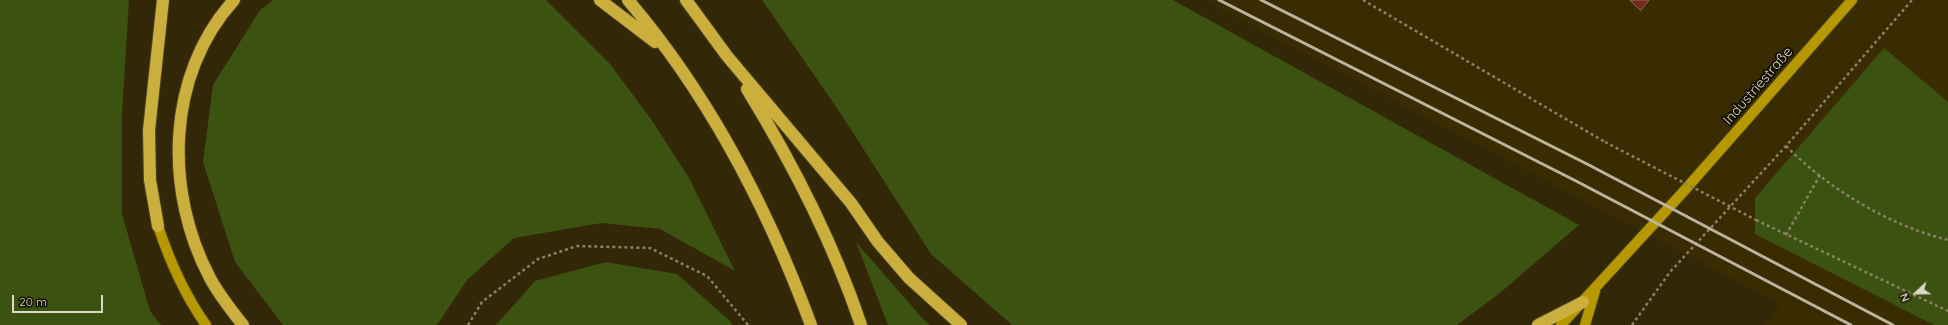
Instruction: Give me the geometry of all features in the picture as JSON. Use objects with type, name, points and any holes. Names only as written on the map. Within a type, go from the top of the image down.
[{"type":"highway","points":[[158,226],[150,180],[149,130],[162,0]]},
{"type":"highway","points":[[234,0],[215,26],[200,52],[181,110],[178,145],[179,181],[186,216],[197,250],[210,279],[227,305],[243,325]]},
{"type":"highway","points":[[600,0],[669,52]]},
{"type":"highway","points":[[628,0],[669,52],[706,108],[740,166],[770,226],[797,287],[811,325]]},
{"type":"highway","points":[[686,0],[727,56],[851,203],[878,242],[909,278],[961,325]]},
{"type":"highway","points":[[727,56],[799,179],[829,242],[861,325]]},
{"type":"highway","points":[[1538,325],[1583,302]]},
{"type":"main road","name":"Industriestraße","points":[[1561,325],[1684,191],[1852,0]]},
{"type":"main road","points":[[158,226],[168,256],[181,284],[206,325]]},
{"type":"main road","points":[[1585,325],[1596,287]]},
{"type":"path","points":[[1363,0],[1605,142],[1786,235],[1948,311]]},
{"type":"path","points":[[1632,325],[1670,272],[1786,146],[1912,0]]},
{"type":"path","points":[[1786,146],[1800,160],[1851,197],[1890,219],[1926,235],[1948,240]]},
{"type":"path","points":[[1786,235],[1820,175]]},
{"type":"path","points":[[468,325],[482,302],[538,259],[577,246],[650,248],[707,276],[748,325]]},
{"type":"shaded area","points":[[1203,0],[1948,0],[1948,325],[1764,325],[1780,304]]},
{"type":"green space","points":[[0,0],[129,0],[122,115],[122,214],[150,311],[161,325],[0,325]]},
{"type":"green space","points":[[273,0],[546,0],[610,64],[651,119],[689,178],[735,271],[660,229],[602,223],[514,238],[467,280],[437,325],[283,325],[235,262],[203,162],[213,85],[260,10]]},
{"type":"green space","points":[[762,0],[1173,0],[1579,225],[1500,293],[1457,325],[1012,325],[931,254],[837,108]]},
{"type":"green space","points":[[1884,48],[1948,102],[1948,325],[1934,325],[1755,234],[1755,198]]},
{"type":"green space","points":[[856,242],[924,320],[930,325],[888,325]]},
{"type":"green space","points":[[606,262],[677,274],[730,321],[732,325],[496,325],[535,281]]},
{"type":"building","points":[[1630,0],[1649,0],[1641,10]]},
{"type":"railway","points":[[1219,0],[1576,181],[1851,325]]},
{"type":"railway","points":[[1261,0],[1589,165],[1893,325]]}]
